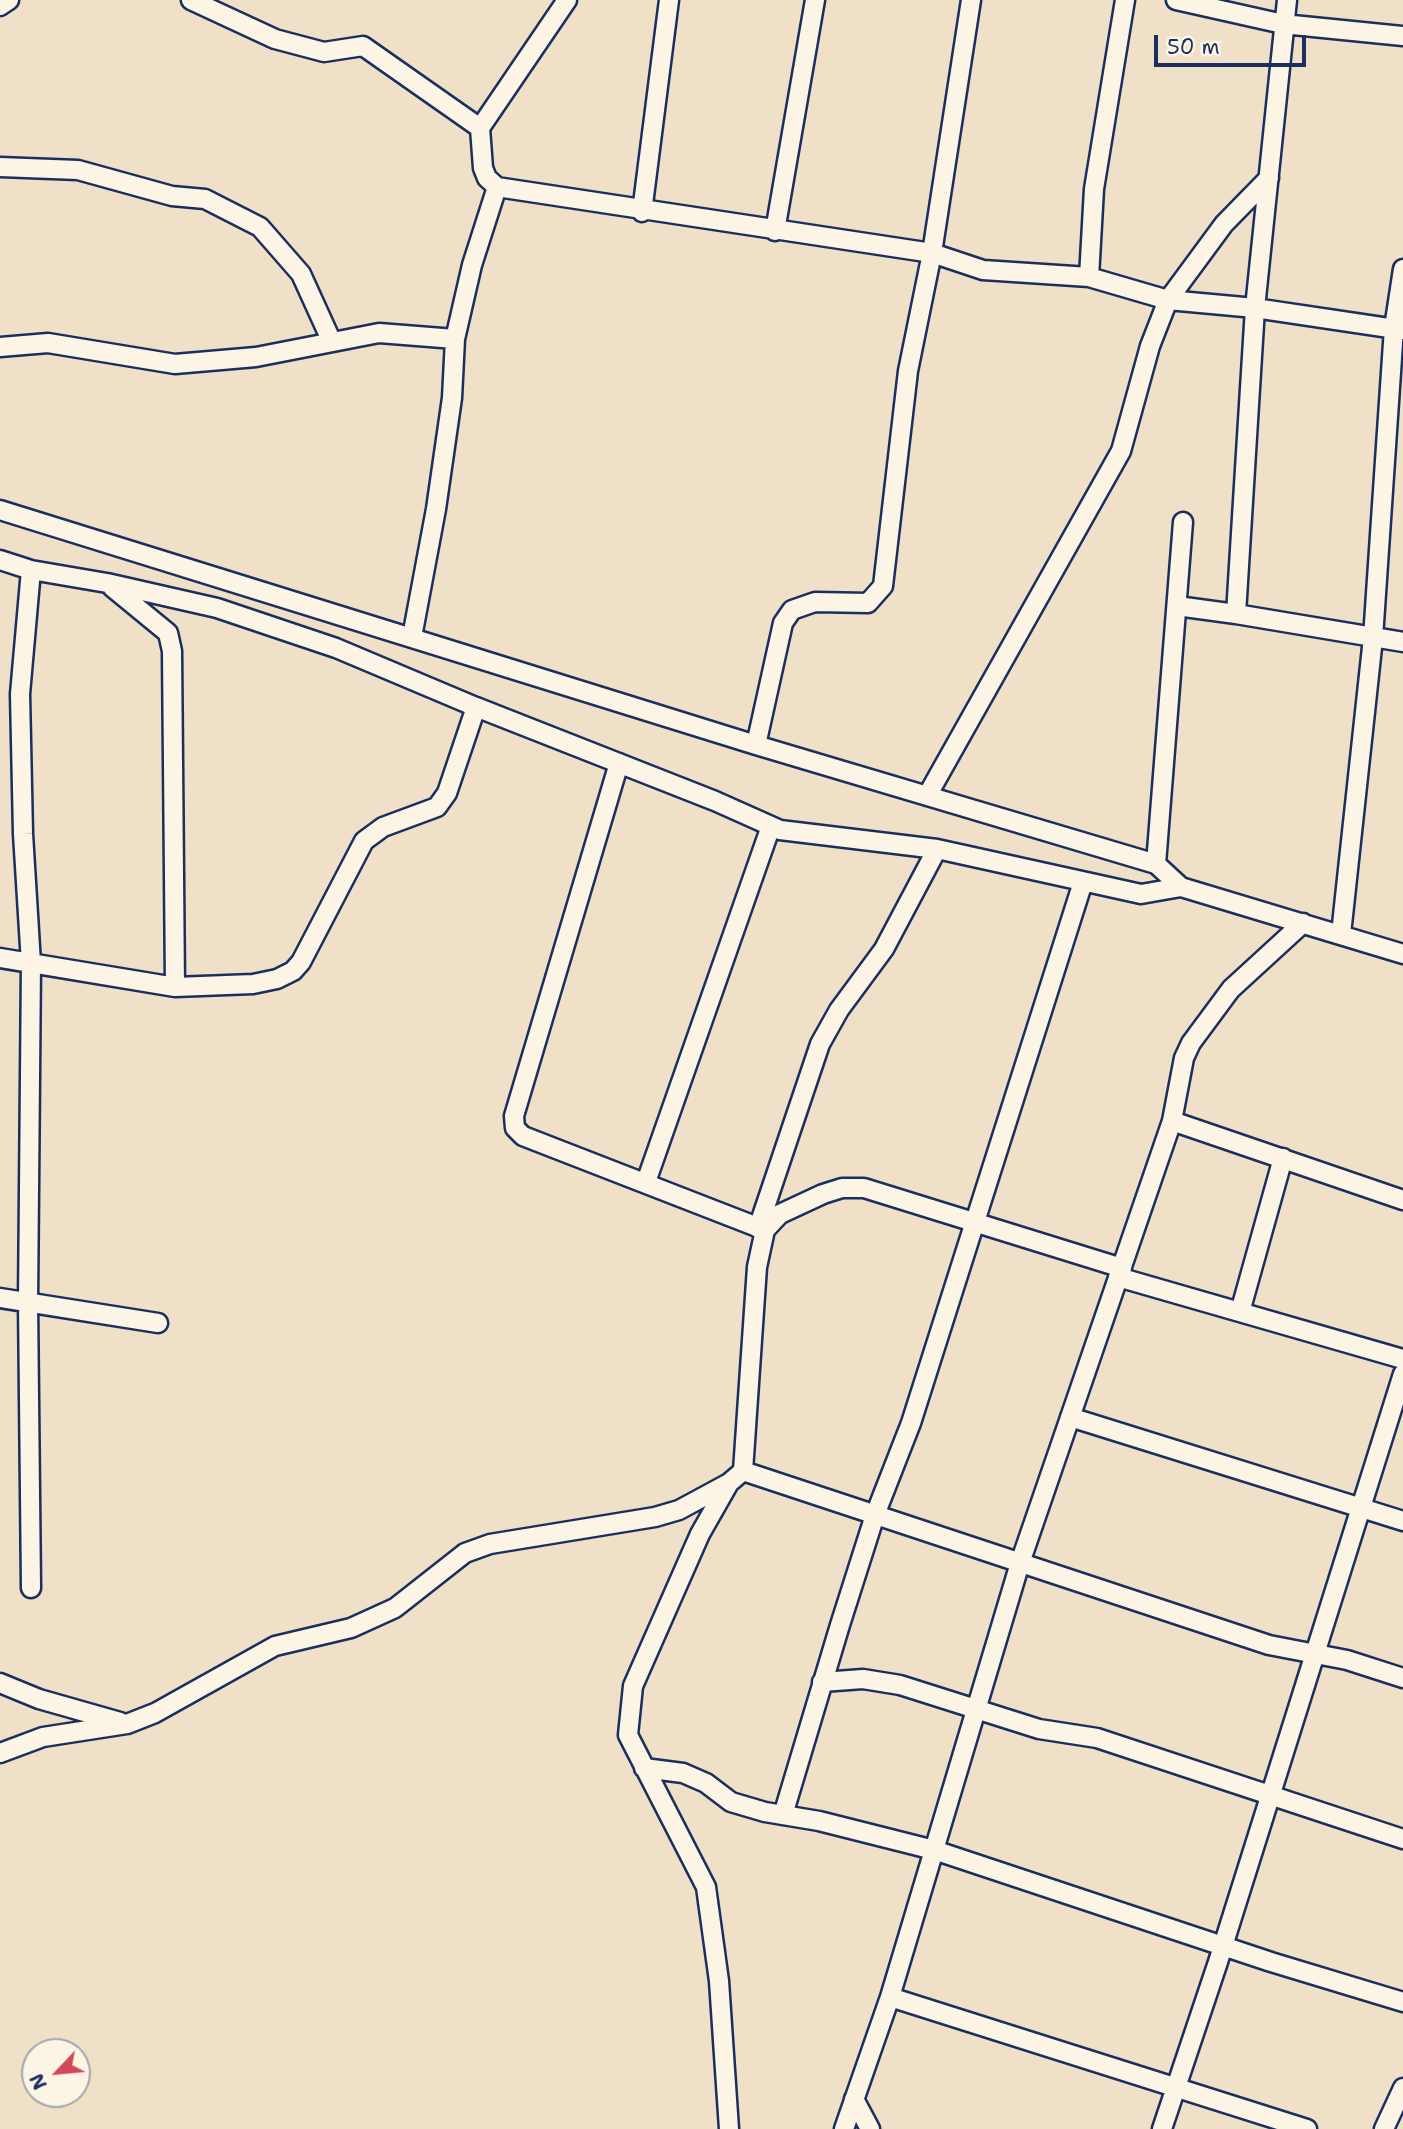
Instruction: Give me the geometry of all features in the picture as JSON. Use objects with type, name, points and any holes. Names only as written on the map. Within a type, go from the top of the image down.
[{"type":"street","points":[[0,6],[9,0]]},
{"type":"street","points":[[191,0],[287,42],[324,52],[363,46],[480,128]]},
{"type":"street","points":[[567,0],[480,128],[483,168],[487,178],[497,187],[642,212],[932,253],[983,270],[1088,277],[1168,300],[1255,308],[1398,329]]},
{"type":"street","points":[[642,212],[669,0]]},
{"type":"street","points":[[775,231],[815,0]]},
{"type":"street","points":[[756,745],[783,623],[792,610],[815,602],[868,603],[883,586],[908,371],[932,253],[971,0]]},
{"type":"street","points":[[1088,277],[1094,189],[1125,0]]},
{"type":"street","points":[[1176,0],[1283,24],[1403,36]]},
{"type":"street","points":[[1236,614],[1255,308],[1287,0]]},
{"type":"street","points":[[0,167],[78,170],[172,196],[205,199],[260,227],[301,274],[331,341]]},
{"type":"street","points":[[927,796],[1121,452],[1150,346],[1168,300],[1224,224],[1269,177]]},
{"type":"street","points":[[412,637],[438,495],[452,398],[455,338],[472,265],[497,187]]},
{"type":"street","points":[[1341,934],[1373,638],[1403,269]]},
{"type":"street","points":[[0,347],[48,343],[175,364],[256,358],[380,332],[455,338]]},
{"type":"street","points":[[0,510],[756,745],[1156,864],[1181,887],[1403,954]]},
{"type":"street","points":[[1156,864],[1183,522]]},
{"type":"street","points":[[0,560],[31,570],[107,583],[217,608],[270,625],[336,648],[780,831],[937,849],[1141,894],[1181,887]]},
{"type":"street","points":[[31,570],[20,694],[23,834],[31,963],[28,1302],[31,1588]]},
{"type":"street","points":[[107,583],[168,634],[172,651],[175,987]]},
{"type":"street","points":[[1177,607],[1236,614],[1403,642]]},
{"type":"street","points":[[0,958],[175,987],[253,984],[277,979],[293,971],[301,962],[364,841],[383,827],[437,807],[447,793],[476,707]]},
{"type":"street","points":[[619,763],[514,1116],[515,1128],[523,1136],[762,1229]]},
{"type":"street","points":[[646,1182],[771,826]]},
{"type":"street","points":[[729,2129],[719,1981],[706,1886],[628,1735],[633,1686],[700,1534],[736,1477],[762,1229],[820,1044],[839,1010],[884,949],[937,849]]},
{"type":"street","points":[[783,1815],[875,1515],[911,1423],[973,1221],[1083,882]]},
{"type":"street","points":[[844,2129],[890,1997],[1020,1563],[1172,1121],[1184,1058],[1191,1043],[1231,989],[1303,923]]},
{"type":"street","points":[[1172,1121],[1403,1200]]},
{"type":"street","points":[[1240,1312],[1283,1158]]},
{"type":"street","points":[[762,1229],[780,1214],[823,1194],[842,1188],[864,1188],[973,1221],[1240,1312],[1403,1359]]},
{"type":"street","points":[[0,1298],[158,1323]]},
{"type":"street","points":[[1162,2129],[1224,1944],[1403,1374]]},
{"type":"street","points":[[1070,1417],[1403,1521]]},
{"type":"street","points":[[0,1753],[43,1737],[127,1724],[155,1713],[275,1646],[351,1628],[395,1608],[465,1553],[490,1544],[679,1510],[736,1477],[875,1515],[1269,1644],[1347,1660],[1403,1678]]},
{"type":"street","points":[[822,1682],[863,1679],[900,1685],[978,1707],[1039,1729],[1097,1738],[1403,1839]]},
{"type":"street","points":[[0,1684],[39,1699],[127,1724]]},
{"type":"street","points":[[644,1768],[682,1773],[706,1783],[731,1802],[934,1850],[1224,1944],[1271,1962],[1403,2002]]},
{"type":"street","points":[[890,1997],[1307,2129]]},
{"type":"street","points":[[1384,2129],[1403,2088]]},
{"type":"street","points":[[854,2099],[870,2129]]}]
